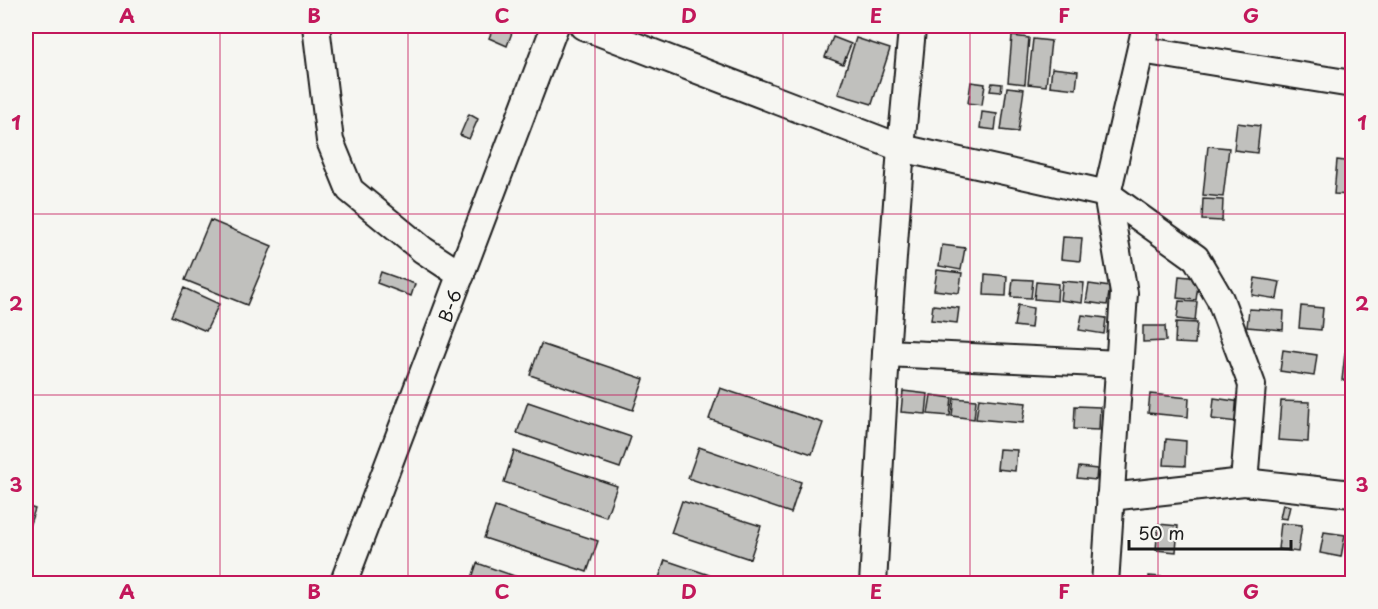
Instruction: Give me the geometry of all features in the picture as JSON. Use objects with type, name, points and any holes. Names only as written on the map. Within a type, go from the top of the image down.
[{"type":"street","points":[[316,26],[330,141],[350,190],[423,250],[461,275]]},
{"type":"street","name":"B-6","points":[[343,584],[555,26]]},
{"type":"street","points":[[583,26],[901,148],[1107,194],[1196,258],[1220,299],[1252,385],[1244,482]]},
{"type":"street","points":[[873,584],[886,353],[911,26]]},
{"type":"street","points":[[1105,584],[1124,293],[1107,194],[1143,38],[1353,84]]},
{"type":"street","points":[[886,353],[1119,364]]},
{"type":"street","points":[[1110,497],[1244,482],[1353,494]]},
{"type":"building","points":[[494,26],[503,26],[513,30],[507,46],[489,38]]},
{"type":"building","points":[[1012,36],[1029,38],[1025,84],[1008,82]]},
{"type":"building","points":[[833,37],[851,44],[843,64],[825,57]]},
{"type":"building","points":[[856,38],[890,49],[872,104],[838,94]]},
{"type":"building","points":[[1033,39],[1051,41],[1046,86],[1028,84]]},
{"type":"building","points":[[1052,68],[1078,71],[1076,89],[1050,86]]},
{"type":"building","points":[[971,82],[985,84],[982,105],[968,103]]},
{"type":"building","points":[[992,83],[1002,84],[1001,92],[990,91]]},
{"type":"building","points":[[1007,87],[1024,89],[1018,132],[1001,130]]},
{"type":"building","points":[[982,112],[997,114],[995,130],[980,128]]},
{"type":"building","points":[[469,114],[478,119],[469,139],[460,135]]},
{"type":"building","points":[[1237,123],[1260,126],[1257,153],[1234,150]]},
{"type":"building","points":[[1208,146],[1229,148],[1223,197],[1203,195]]},
{"type":"building","points":[[1337,160],[1352,162],[1352,195],[1334,194]]},
{"type":"building","points":[[1203,199],[1223,200],[1222,221],[1202,220]]},
{"type":"building","points":[[210,220],[272,246],[247,305],[185,280]]},
{"type":"building","points":[[1063,237],[1082,238],[1080,261],[1061,259]]},
{"type":"building","points":[[942,245],[965,248],[961,270],[939,266]]},
{"type":"building","points":[[937,270],[962,273],[959,293],[934,290]]},
{"type":"building","points":[[381,272],[415,284],[411,296],[377,283]]},
{"type":"building","points":[[985,274],[1007,276],[1006,296],[984,295]]},
{"type":"building","points":[[1179,276],[1199,278],[1196,300],[1177,298]]},
{"type":"building","points":[[1255,278],[1280,282],[1277,299],[1252,295]]},
{"type":"building","points":[[1013,279],[1033,280],[1031,298],[1011,297]]},
{"type":"building","points":[[1062,281],[1084,283],[1082,303],[1060,300]]},
{"type":"building","points":[[1036,282],[1058,284],[1057,301],[1034,299]]},
{"type":"building","points":[[1089,284],[1110,287],[1107,305],[1086,302]]},
{"type":"building","points":[[184,288],[219,304],[206,331],[171,316]]},
{"type":"building","points":[[1179,301],[1197,302],[1195,321],[1177,319]]},
{"type":"building","points":[[933,305],[959,308],[957,323],[931,320]]},
{"type":"building","points":[[1018,305],[1033,308],[1031,328],[1014,326]]},
{"type":"building","points":[[1301,306],[1323,308],[1321,330],[1299,328]]},
{"type":"building","points":[[1249,309],[1284,311],[1283,330],[1247,327]]},
{"type":"building","points":[[1082,315],[1106,318],[1104,334],[1079,330]]},
{"type":"building","points":[[1176,322],[1197,323],[1195,344],[1175,343]]},
{"type":"building","points":[[1143,326],[1165,326],[1166,341],[1143,342]]},
{"type":"building","points":[[541,344],[644,379],[633,410],[530,375]]},
{"type":"building","points":[[1283,350],[1317,355],[1314,376],[1280,371]]},
{"type":"building","points":[[1345,353],[1352,354],[1352,381],[1342,380]]},
{"type":"building","points":[[720,388],[823,423],[812,454],[709,419]]},
{"type":"building","points":[[903,391],[928,394],[926,414],[901,412]]},
{"type":"building","points":[[1150,394],[1189,398],[1188,417],[1148,413]]},
{"type":"building","points":[[931,395],[952,398],[950,416],[928,414]]},
{"type":"building","points":[[954,398],[976,400],[974,419],[952,416]]},
{"type":"building","points":[[979,398],[1026,403],[1023,423],[976,419]]},
{"type":"building","points":[[1214,398],[1241,402],[1238,422],[1212,419]]},
{"type":"building","points":[[1281,401],[1310,402],[1308,442],[1278,440]]},
{"type":"building","points":[[528,402],[631,437],[620,468],[517,433]]},
{"type":"building","points":[[1075,406],[1100,407],[1099,430],[1074,429]]},
{"type":"building","points":[[1166,439],[1186,441],[1185,466],[1164,465]]},
{"type":"building","points":[[699,447],[801,482],[791,513],[688,478]]},
{"type":"building","points":[[999,449],[1017,450],[1015,471],[997,469]]},
{"type":"building","points":[[514,451],[617,486],[606,517],[504,482]]},
{"type":"building","points":[[1079,467],[1097,469],[1096,480],[1077,478]]},
{"type":"building","points":[[682,501],[761,526],[750,559],[671,533]]},
{"type":"building","points":[[1283,504],[1290,506],[1287,519],[1280,518]]},
{"type":"building","points":[[26,506],[35,509],[26,535]]},
{"type":"building","points":[[495,507],[598,541],[587,572],[484,538]]},
{"type":"building","points":[[1281,523],[1302,525],[1298,552],[1278,549]]},
{"type":"building","points":[[1158,524],[1178,526],[1176,552],[1156,550]]},
{"type":"building","points":[[1324,532],[1345,535],[1341,557],[1320,553]]},
{"type":"building","points":[[665,560],[736,584],[657,584]]},
{"type":"building","points":[[477,563],[537,584],[470,584]]},
{"type":"building","points":[[1149,576],[1172,578],[1172,584],[1149,584]]}]
